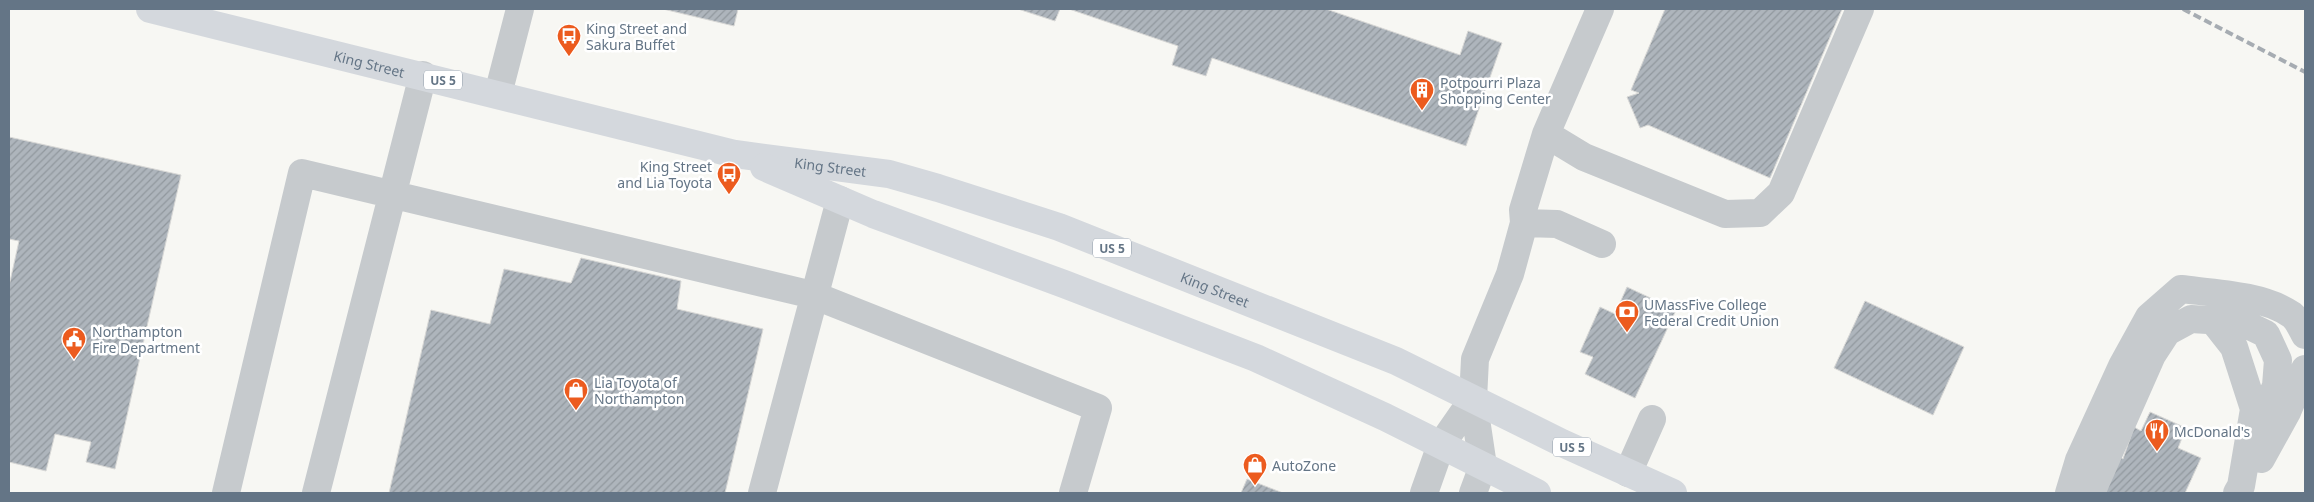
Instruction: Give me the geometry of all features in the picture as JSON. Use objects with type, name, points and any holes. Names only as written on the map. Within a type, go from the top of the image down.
[{"type":"main road","name":"King Street","points":[[150,9],[423,75],[735,154],[889,174],[1050,224],[1396,361],[1673,493]]},
{"type":"main road","name":"King Street","points":[[735,154],[873,214],[1064,284],[1248,355],[1441,445],[1537,493]]},
{"type":"lane","points":[[498,94],[520,9]]},
{"type":"lane","points":[[1473,493],[1483,466],[1473,399],[1475,360],[1510,274],[1524,223],[1523,210],[1546,134],[1600,9]]},
{"type":"lane","points":[[1546,134],[1584,157],[1725,214],[1760,214],[1781,193],[1860,9]]},
{"type":"lane","points":[[316,493],[423,75]]},
{"type":"lane","points":[[226,493],[302,173],[814,295],[1098,408],[1073,493]]},
{"type":"lane","points":[[762,493],[840,200]]},
{"type":"lane","points":[[1524,223],[1557,224],[1602,244]]},
{"type":"lane","points":[[2069,493],[2079,460],[2122,366],[2149,317],[2181,289],[2228,294],[2268,304],[2293,316],[2305,335]]},
{"type":"lane","points":[[2091,493],[2152,355],[2167,332],[2191,318],[2240,322],[2266,334],[2278,360],[2276,386],[2247,454]]},
{"type":"lane","points":[[2212,319],[2234,347],[2254,409],[2239,490]]},
{"type":"lane","points":[[2239,490],[2268,449],[2287,412],[2305,369]]},
{"type":"lane","points":[[1424,493],[1441,445],[1473,399]]},
{"type":"lane","points":[[1628,473],[1652,419]]},
{"type":"building","points":[[663,9],[738,9],[734,26]]},
{"type":"building","points":[[1018,9],[1060,9],[1055,21]]},
{"type":"building","name":"Potpourri Plaza Shopping Center","points":[[1069,9],[1326,9],[1460,55],[1468,31],[1502,43],[1466,146],[1212,58],[1206,76],[1172,65],[1178,46]]},
{"type":"building","points":[[1665,9],[1842,9],[1770,178],[1648,125],[1640,128],[1627,97],[1639,93],[1631,90]]},
{"type":"building","name":"Northampton Fire Department","points":[[9,137],[181,175],[115,469],[86,462],[91,442],[55,434],[46,471],[9,462],[9,286],[19,241],[9,239]]},
{"type":"building","name":"Lia Toyota of Northampton","points":[[581,258],[681,281],[677,309],[763,329],[725,493],[389,493],[431,310],[490,324],[504,269],[571,283]]},
{"type":"building","name":"UMassFive College Federal Credit Union","points":[[1627,287],[1676,310],[1635,398],[1585,374],[1593,357],[1580,352],[1600,307],[1615,314]]},
{"type":"building","points":[[1865,301],[1964,347],[1933,415],[1834,368]]},
{"type":"building","name":"McDonald's","points":[[2150,412],[2186,428],[2178,448],[2201,458],[2185,493],[2104,493],[2120,457],[2123,459],[2134,427],[2141,431]]},
{"type":"building","name":"AutoZone","points":[[1247,479],[1283,493],[1241,493]]},
{"type":"railway","points":[[2183,9],[2305,72]]},
{"type":"place","name":"King Street and Sakura Buffet","points":[[569,57]]},
{"type":"place","name":"Potpourri Plaza Shopping Center","points":[[1422,111]]},
{"type":"place","name":"King Street and Lia Toyota","points":[[729,195]]},
{"type":"place","name":"UMassFive College Federal Credit Union","points":[[1627,333]]},
{"type":"place","name":"Northampton Fire Department","points":[[74,360]]},
{"type":"place","name":"Lia Toyota of Northampton","points":[[576,411]]},
{"type":"place","name":"McDonald's","points":[[2157,452]]},
{"type":"place","name":"AutoZone","points":[[1255,486]]}]
